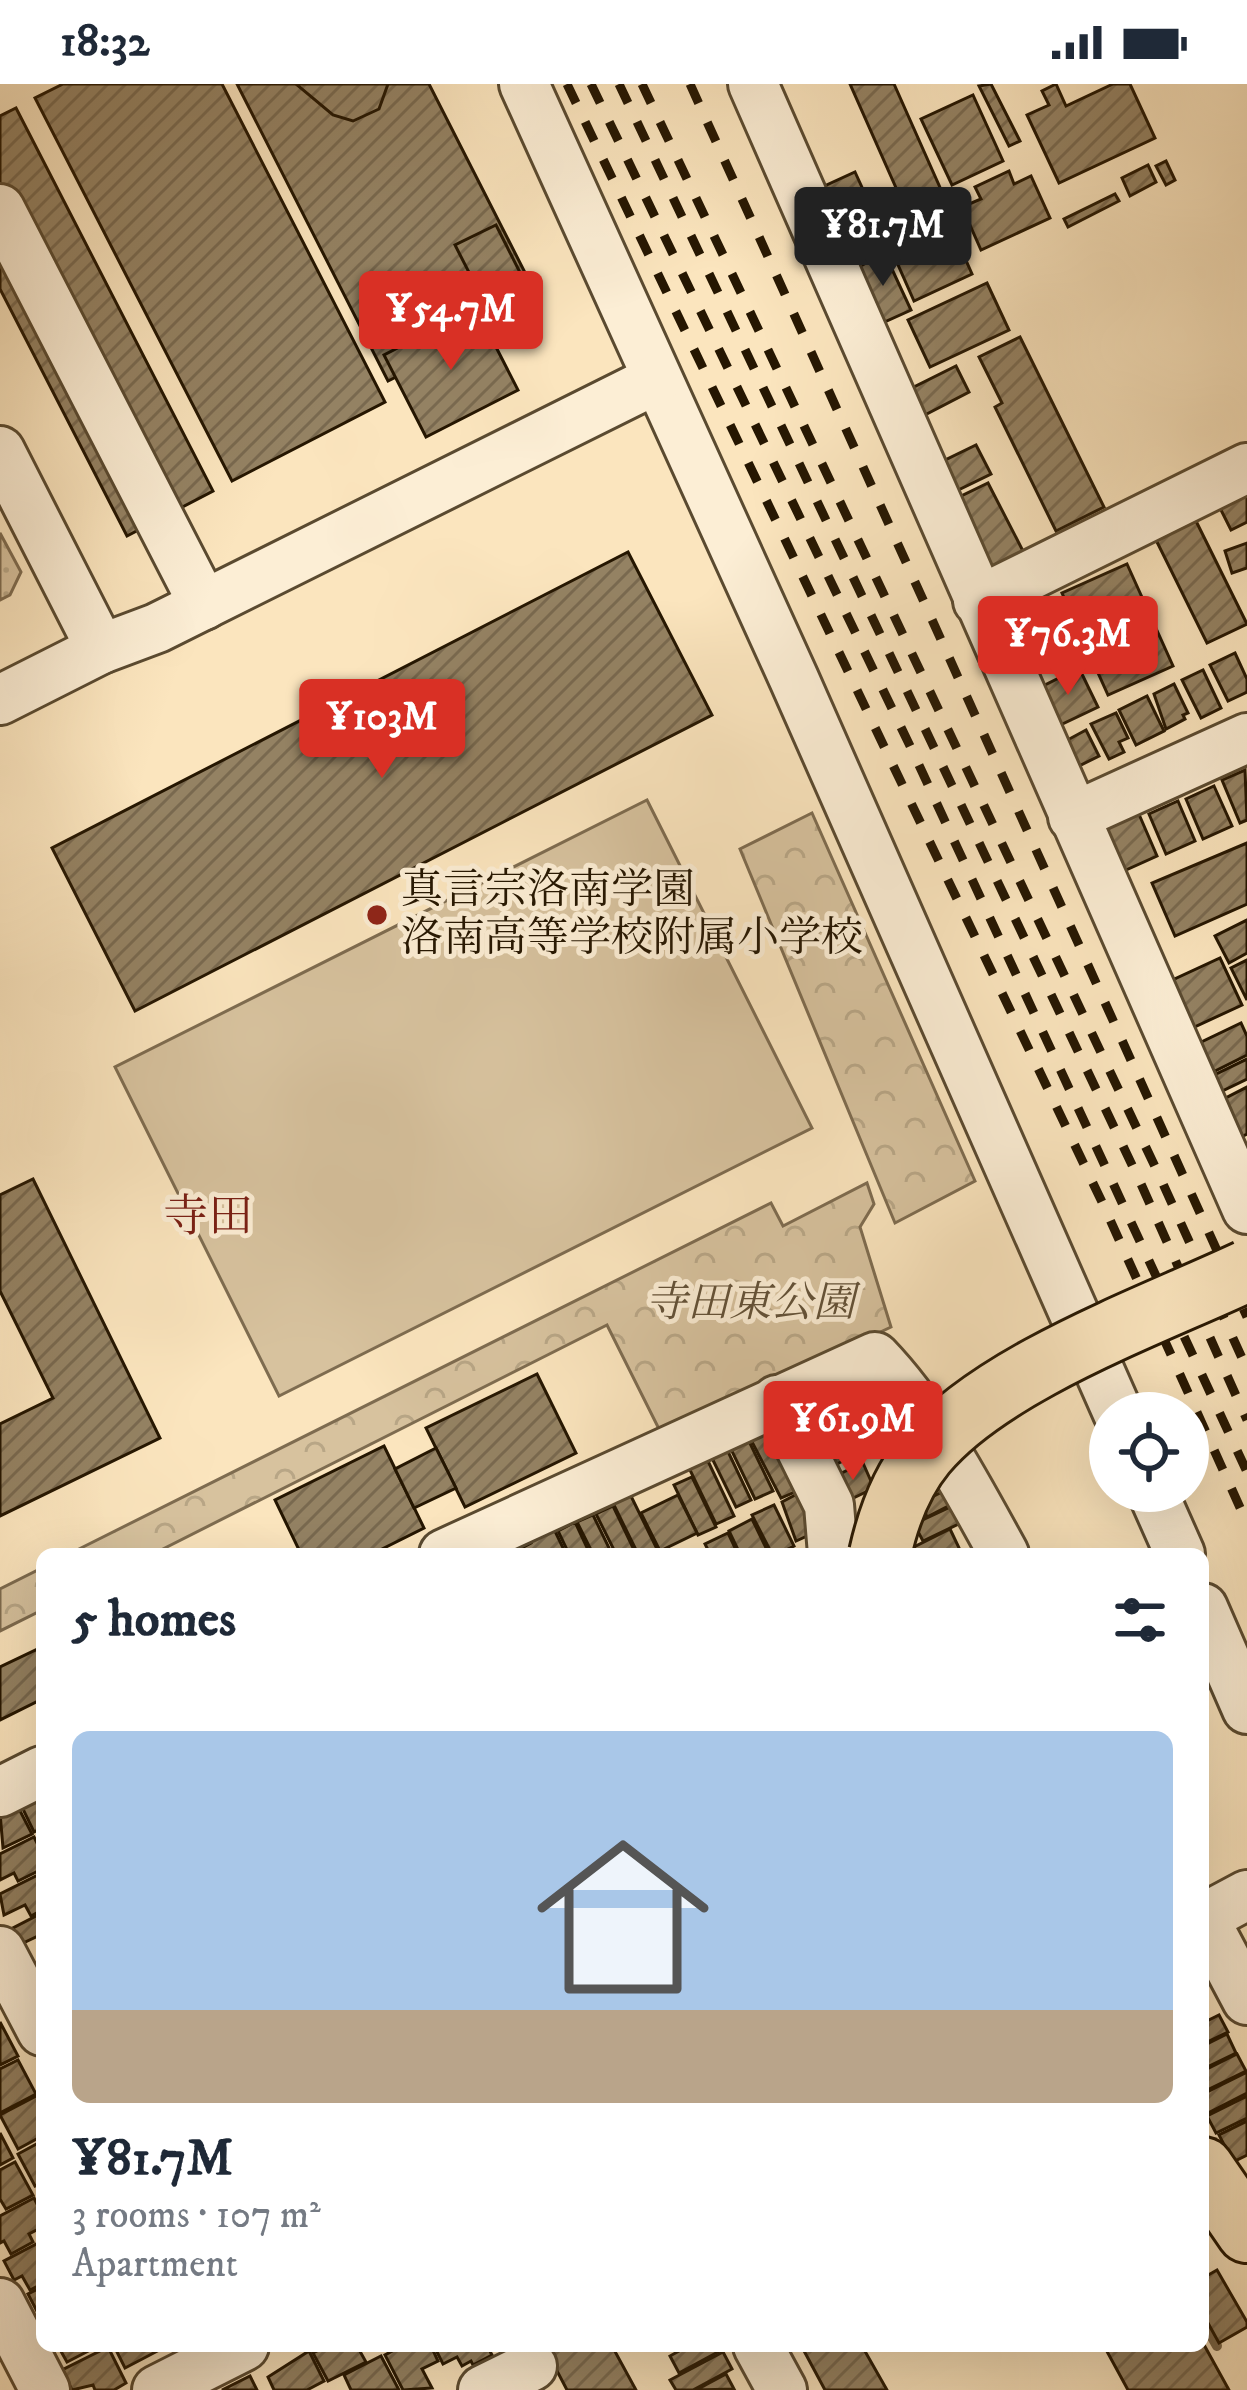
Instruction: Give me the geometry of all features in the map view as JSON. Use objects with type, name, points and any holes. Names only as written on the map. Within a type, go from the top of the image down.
[{"type":"main road","points":[[881,1548],[909,1474],[927,1450],[991,1398],[1066,1355],[1247,1271]]},
{"type":"main road","points":[[1209,2177],[1247,2232]]},
{"type":"street","points":[[524,84],[1109,1392]]},
{"type":"street","points":[[753,84],[1247,1209]]},
{"type":"street","points":[[0,209],[205,605]]},
{"type":"street","points":[[0,700],[101,649],[205,605],[657,380]]},
{"type":"street","points":[[0,451],[101,649]]},
{"type":"street","points":[[978,602],[1247,468]]},
{"type":"street","points":[[1073,817],[1247,738]]},
{"type":"street","points":[[470,1548],[500,1541],[778,1400],[875,1357],[958,1474],[1001,1548]]},
{"type":"street","points":[[778,1400],[829,1504],[833,1548]]},
{"type":"street","points":[[1161,1512],[1177,1548]]},
{"type":"street","points":[[1209,1622],[1247,1708]]},
{"type":"street","points":[[0,1792],[36,1775]]},
{"type":"street","points":[[1209,1914],[1247,1895]]},
{"type":"street","points":[[1209,1928],[1247,2000]]},
{"type":"street","points":[[20,1968],[36,2014]]},
{"type":"street","points":[[0,2303],[45,2390]]},
{"type":"street","points":[[157,2390],[218,2352]]},
{"type":"street","points":[[761,2352],[782,2390]]},
{"type":"street","points":[[483,2390],[532,2367]]},
{"type":"green space","points":[[0,533],[21,572],[10,595],[0,600]]},
{"type":"green space","points":[[647,800],[812,1128],[279,1396],[115,1067]]},
{"type":"green space","points":[[812,813],[975,1181],[895,1223],[740,849]]},
{"type":"green space","name":"寺田東公園","points":[[867,1183],[874,1204],[860,1227],[891,1327],[662,1435],[607,1325],[165,1548],[81,1548],[771,1203],[783,1226]]},
{"type":"green space","points":[[36,1571],[36,1613],[0,1631],[0,1589]]},
{"type":"building","points":[[63,84],[222,84],[385,402],[232,481],[35,98]]},
{"type":"building","points":[[237,84],[429,84],[541,304],[388,381]]},
{"type":"building","points":[[296,84],[388,84],[379,109],[353,121],[333,115]]},
{"type":"building","points":[[850,84],[894,84],[942,192],[905,208]]},
{"type":"building","points":[[991,84],[1020,141],[1009,146],[979,86]]},
{"type":"building","points":[[1056,84],[1066,106],[1113,84],[1130,84],[1155,138],[1059,183],[1027,115],[1049,105],[1042,91]]},
{"type":"building","points":[[973,95],[1003,161],[952,185],[921,119]]},
{"type":"building","points":[[16,108],[213,491],[127,536],[0,289],[0,116]]},
{"type":"building","points":[[1166,161],[1175,180],[1166,185],[1156,166]]},
{"type":"building","points":[[1148,165],[1156,182],[1130,196],[1122,178]]},
{"type":"building","points":[[1009,171],[1014,184],[1031,176],[1050,218],[981,250],[962,207],[981,199],[975,187]]},
{"type":"building","points":[[855,172],[876,218],[840,235],[818,189]]},
{"type":"building","points":[[1115,194],[1119,201],[1068,227],[1064,219]]},
{"type":"building","points":[[496,225],[541,314],[501,335],[455,245]]},
{"type":"building","points":[[874,227],[884,247],[852,262],[843,241]]},
{"type":"building","points":[[953,231],[972,274],[914,301],[891,249],[907,242],[911,251]]},
{"type":"building","points":[[885,254],[911,310],[880,324],[854,269]]},
{"type":"building","points":[[987,283],[1009,330],[930,367],[908,320]]},
{"type":"building","points":[[476,308],[518,390],[426,437],[384,355]]},
{"type":"building","points":[[1020,337],[1104,507],[1056,531],[995,407],[1002,403],[979,357]]},
{"type":"building","points":[[956,366],[969,392],[921,417],[908,390]]},
{"type":"building","points":[[976,445],[991,474],[950,494],[935,465]]},
{"type":"building","points":[[988,483],[1023,551],[985,570],[951,501]]},
{"type":"building","points":[[1247,489],[1247,522],[1231,530],[1218,504]]},
{"type":"building","points":[[1193,515],[1247,624],[1207,643],[1153,534]]},
{"type":"building","points":[[1247,543],[1247,568],[1232,573],[1225,551]]},
{"type":"building","points":[[628,552],[712,715],[135,1011],[52,848]]},
{"type":"building","points":[[1127,564],[1173,666],[1108,695],[1062,593]]},
{"type":"building","points":[[1030,594],[1054,641],[1024,656],[1001,608]]},
{"type":"building","points":[[1235,653],[1247,679],[1247,692],[1228,701],[1210,665]]},
{"type":"building","points":[[1079,668],[1098,707],[1056,727],[1037,689]]},
{"type":"building","points":[[1203,670],[1221,708],[1201,718],[1182,680]]},
{"type":"building","points":[[1174,684],[1188,713],[1166,729],[1154,694]]},
{"type":"building","points":[[1147,696],[1164,731],[1136,745],[1119,710]]},
{"type":"building","points":[[1116,713],[1128,738],[1119,742],[1124,752],[1109,759],[1091,724]]},
{"type":"building","points":[[1086,730],[1099,756],[1073,769],[1060,744]]},
{"type":"building","points":[[1245,770],[1247,820],[1240,823],[1222,780]]},
{"type":"building","points":[[1214,786],[1232,826],[1203,839],[1186,799]]},
{"type":"building","points":[[1178,801],[1195,841],[1166,854],[1149,814]]},
{"type":"building","points":[[1138,812],[1157,856],[1117,874],[1098,829]]},
{"type":"building","points":[[1247,843],[1247,904],[1175,936],[1152,883]]},
{"type":"building","points":[[1247,920],[1247,953],[1229,963],[1215,936]]},
{"type":"building","points":[[1220,958],[1242,1005],[1188,1030],[1166,983]]},
{"type":"building","points":[[1247,960],[1247,1000],[1231,968]]},
{"type":"building","points":[[1241,1023],[1247,1055],[1205,1076],[1191,1047]]},
{"type":"building","points":[[1247,1059],[1247,1079],[1214,1095],[1206,1079]]},
{"type":"building","points":[[1247,1087],[1247,1134],[1235,1140],[1216,1103]]},
{"type":"building","points":[[33,1179],[160,1438],[0,1516],[0,1424],[53,1398],[0,1291],[0,1195]]},
{"type":"building","points":[[537,1374],[576,1453],[465,1507],[426,1428]]},
{"type":"building","points":[[877,1391],[900,1440],[885,1448],[862,1398]]},
{"type":"building","points":[[857,1392],[883,1448],[865,1456],[839,1401]]},
{"type":"building","points":[[844,1414],[864,1457],[850,1463],[830,1421]]},
{"type":"building","points":[[827,1422],[845,1460],[824,1470],[807,1431]]},
{"type":"building","points":[[768,1431],[797,1491],[781,1498],[751,1440]]},
{"type":"building","points":[[746,1435],[773,1491],[755,1499],[728,1443]]},
{"type":"building","points":[[723,1441],[751,1500],[736,1507],[707,1448]]},
{"type":"building","points":[[384,1446],[424,1528],[384,1548],[298,1548],[275,1500]]},
{"type":"building","points":[[436,1448],[456,1488],[414,1508],[395,1469]]},
{"type":"building","points":[[707,1459],[734,1516],[716,1524],[689,1468]]},
{"type":"building","points":[[863,1463],[874,1488],[843,1503],[831,1478]]},
{"type":"building","points":[[692,1477],[716,1527],[698,1535],[674,1485]]},
{"type":"building","points":[[627,1488],[657,1548],[635,1548],[610,1497]]},
{"type":"building","points":[[950,1488],[956,1502],[927,1517],[926,1500]]},
{"type":"building","points":[[799,1493],[818,1531],[796,1541],[782,1502]]},
{"type":"building","points":[[678,1495],[697,1533],[658,1548],[641,1513]]},
{"type":"building","points":[[959,1503],[967,1520],[923,1541],[914,1524]]},
{"type":"building","points":[[774,1505],[794,1546],[769,1548],[752,1515]]},
{"type":"building","points":[[613,1506],[633,1548],[613,1548],[596,1514]]},
{"type":"building","points":[[593,1515],[609,1548],[590,1548],[577,1522]]},
{"type":"building","points":[[752,1519],[766,1548],[737,1548],[729,1531]]},
{"type":"building","points":[[575,1522],[587,1548],[566,1548],[558,1531]]},
{"type":"building","points":[[553,1527],[563,1548],[522,1548],[531,1543],[529,1538]]},
{"type":"building","points":[[950,1529],[959,1548],[914,1548]]},
{"type":"building","points":[[728,1533],[735,1548],[707,1548],[705,1544]]},
{"type":"building","points":[[36,1650],[36,1702],[0,1720],[0,1667]]},
{"type":"building","points":[[36,1797],[36,1831],[34,1832],[21,1805]]},
{"type":"building","points":[[17,1805],[32,1834],[3,1848],[0,1813]]},
{"type":"building","points":[[34,1837],[36,1872],[18,1881],[14,1873],[0,1880],[0,1854]]},
{"type":"building","points":[[36,1876],[36,1913],[31,1916],[25,1905],[4,1915],[0,1894]]},
{"type":"building","points":[[36,1916],[36,1937],[21,1944],[13,1928]]},
{"type":"building","points":[[1219,2015],[1228,2032],[1209,2041],[1209,2020]]},
{"type":"building","points":[[0,2022],[18,2056],[0,2065]]},
{"type":"building","points":[[1227,2034],[1236,2053],[1209,2066],[1209,2043]]},
{"type":"building","points":[[1237,2054],[1246,2071],[1209,2089],[1209,2068]]},
{"type":"building","points":[[18,2060],[36,2094],[0,2113],[0,2069]]},
{"type":"building","points":[[1247,2072],[1247,2093],[1209,2112],[1209,2091]]},
{"type":"building","points":[[36,2096],[36,2139],[18,2149],[0,2115]]},
{"type":"building","points":[[1247,2096],[1247,2118],[1216,2133],[1209,2115]]},
{"type":"building","points":[[1247,2121],[1247,2155],[1233,2162],[1219,2135]]},
{"type":"building","points":[[0,2133],[13,2158],[0,2165]]},
{"type":"building","points":[[36,2144],[36,2186],[35,2186],[18,2154]]},
{"type":"building","points":[[15,2162],[33,2195],[6,2209],[0,2199],[0,2170]]},
{"type":"building","points":[[34,2198],[36,2230],[29,2234],[33,2242],[11,2254],[4,2241],[0,2243],[0,2216]]},
{"type":"building","points":[[36,2244],[36,2287],[30,2290],[22,2276],[14,2280],[4,2261]]},
{"type":"building","points":[[1217,2270],[1247,2322],[1247,2327],[1219,2343],[1209,2325],[1209,2275]]},
{"type":"building","points":[[61,2352],[86,2352],[67,2362]]},
{"type":"building","points":[[98,2352],[110,2352],[126,2383],[114,2390],[95,2390],[93,2385],[72,2390],[62,2370]]},
{"type":"building","points":[[117,2352],[156,2352],[125,2368]]},
{"type":"building","points":[[310,2352],[324,2381],[307,2390],[274,2390],[268,2377]]},
{"type":"building","points":[[360,2352],[366,2362],[328,2381],[313,2353]]},
{"type":"building","points":[[434,2352],[438,2361],[422,2369],[432,2388],[403,2390],[385,2355]]},
{"type":"building","points":[[437,2352],[492,2355],[473,2365],[471,2361],[462,2366],[457,2357],[443,2364]]},
{"type":"building","points":[[547,2352],[615,2352],[636,2390],[567,2390]]},
{"type":"building","points":[[677,2352],[718,2352],[679,2373],[670,2356]]},
{"type":"building","points":[[723,2352],[732,2369],[693,2390],[676,2390],[670,2380]]},
{"type":"building","points":[[805,2352],[865,2352],[887,2390],[825,2390]]},
{"type":"building","points":[[1107,2352],[1208,2352],[1229,2390],[1128,2390]]},
{"type":"building","points":[[381,2356],[399,2390],[351,2390],[344,2375]]},
{"type":"building","points":[[726,2374],[734,2389],[696,2390]]},
{"type":"building","points":[[250,2376],[257,2390],[222,2390]]},
{"type":"waterway","points":[[1209,2332],[1217,2346]]},
{"type":"railway","points":[[567,84],[1102,1202],[1247,1523]]},
{"type":"railway","points":[[591,84],[911,748],[1247,1472]]},
{"type":"railway","points":[[619,84],[1141,1184],[1247,1420]]},
{"type":"railway","points":[[642,84],[1247,1369]]},
{"type":"railway","points":[[690,84],[1247,1317]]},
{"type":"place","name":"真言宗洛南学園 洛南高等学校附属小学校","points":[[377,915]]},
{"type":"district","name":"寺田","points":[[208,1218]]}]
